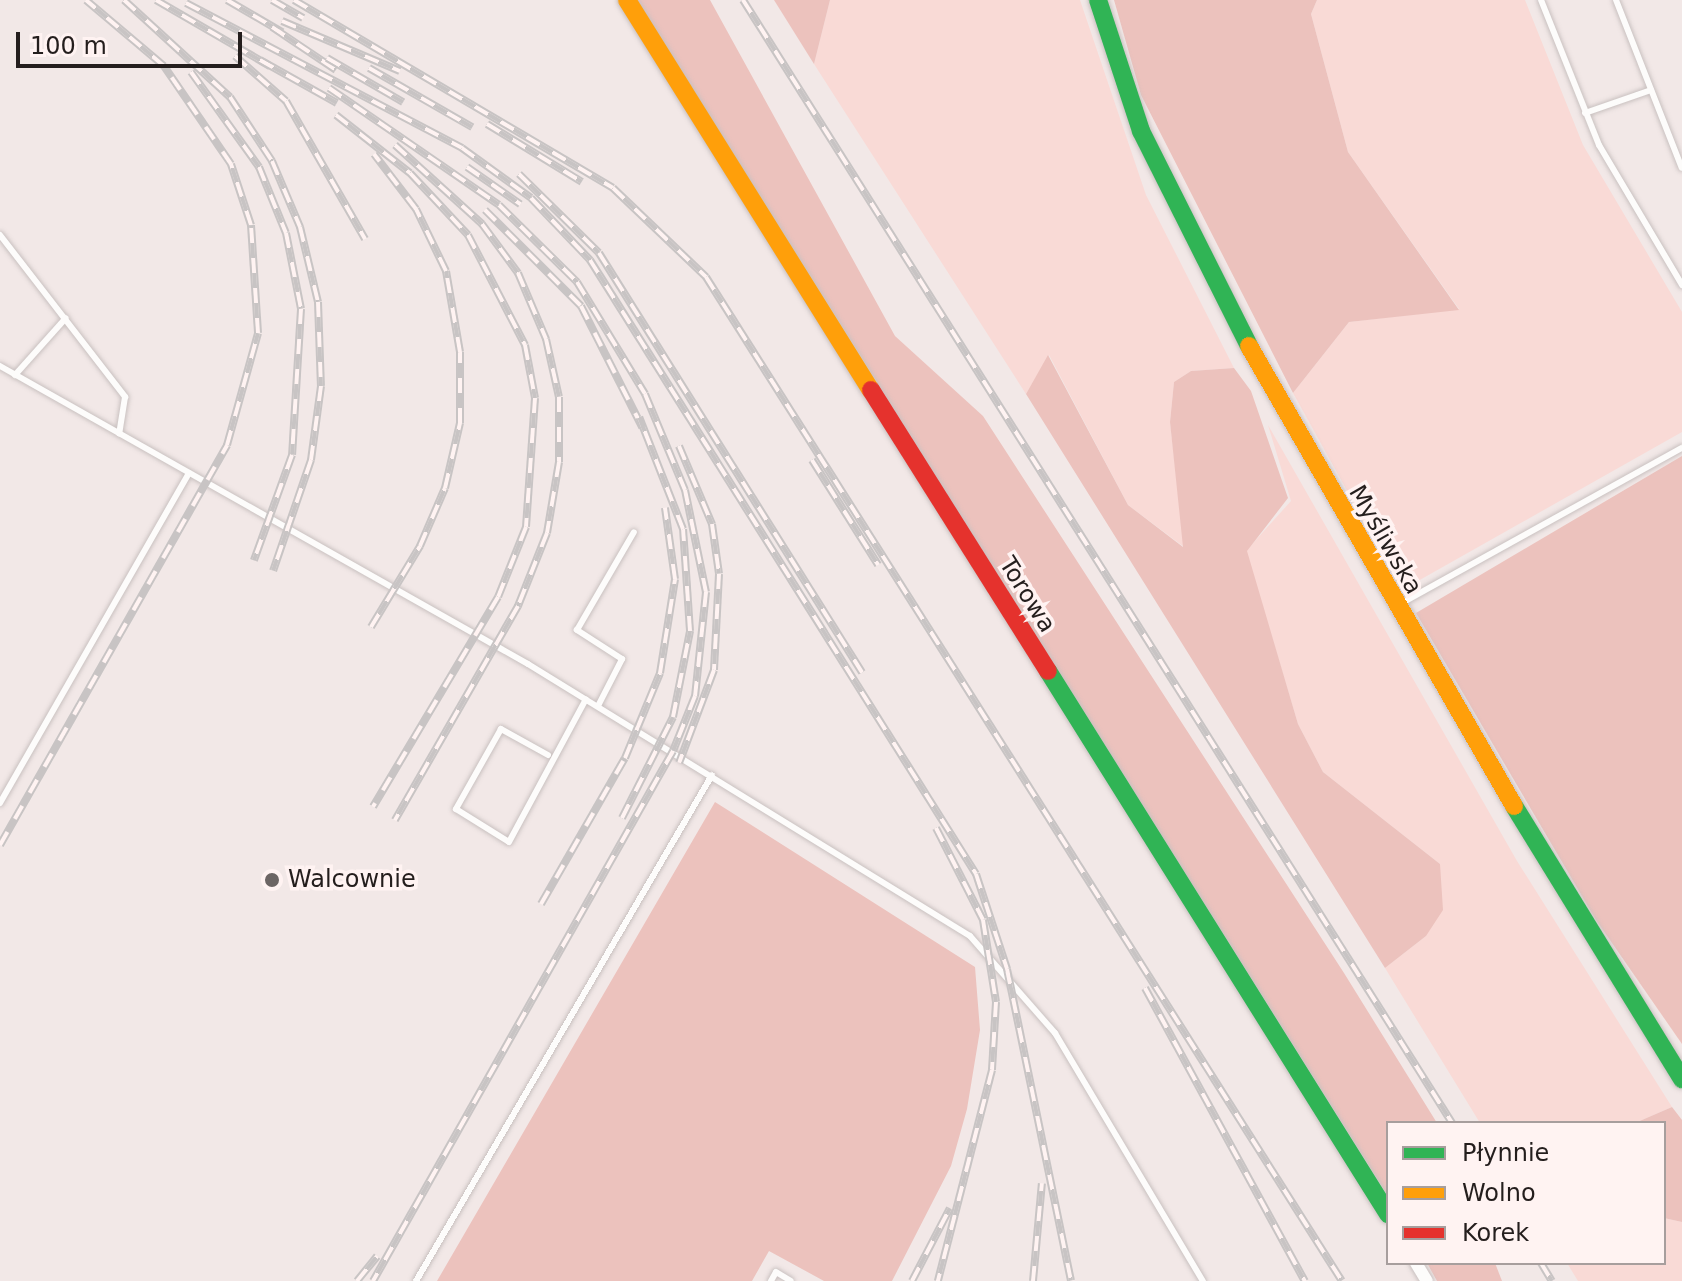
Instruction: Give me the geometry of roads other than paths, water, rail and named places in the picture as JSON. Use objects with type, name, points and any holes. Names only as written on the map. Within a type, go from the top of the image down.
[{"type":"street","name":"Torowa","points":[[627,0],[1386,1211]]},
{"type":"street","name":"Myśliwska","points":[[1098,0],[1171,203],[1396,607],[1610,971],[1682,1079]]},
{"type":"lane","points":[[1541,0],[1585,113],[1682,285]]},
{"type":"lane","points":[[1616,0],[1682,168]]},
{"type":"lane","points":[[1585,113],[1651,90]]},
{"type":"lane","points":[[0,235],[125,397],[119,434]]},
{"type":"lane","points":[[15,375],[66,318]]},
{"type":"lane","points":[[0,366],[598,706],[887,881],[1007,969],[1055,1033],[1203,1281]]},
{"type":"lane","points":[[1396,607],[1682,448]]},
{"type":"lane","points":[[0,803],[189,473]]},
{"type":"lane","points":[[598,706],[622,659],[577,630],[634,532]]},
{"type":"lane","points":[[548,755],[501,729],[456,809],[509,842],[586,699]]},
{"type":"lane","points":[[416,1281],[712,775]]},
{"type":"lane","points":[[771,1281],[776,1272],[791,1281]]},
{"type":"railway","points":[[0,845],[227,445],[258,333],[251,225],[231,164],[164,66],[86,0]]},
{"type":"railway","points":[[124,0],[230,97],[272,161],[300,227],[318,302],[321,386],[311,460],[273,571]]},
{"type":"railway","points":[[156,0],[270,66]]},
{"type":"railway","points":[[227,0],[282,32]]},
{"type":"railway","points":[[272,0],[303,18]]},
{"type":"railway","points":[[294,0],[613,188],[706,277],[1342,1281]]},
{"type":"railway","points":[[743,0],[1451,1121]]},
{"type":"railway","points":[[186,3],[462,148],[531,198],[590,260],[976,874],[1007,969],[1071,1281]]},
{"type":"railway","points":[[282,21],[400,71]]},
{"type":"railway","points":[[272,27],[336,70]]},
{"type":"railway","points":[[235,56],[286,101],[365,239]]},
{"type":"railway","points":[[327,58],[403,102]]},
{"type":"railway","points":[[260,60],[337,103]]},
{"type":"railway","points":[[369,68],[472,127]]},
{"type":"railway","points":[[191,72],[259,167],[286,233],[301,309],[292,455],[254,560]]},
{"type":"railway","points":[[329,88],[499,205],[577,282],[645,394],[685,490],[706,592],[695,696],[673,751],[373,1281]]},
{"type":"railway","points":[[336,115],[410,173],[468,235],[525,345],[535,398],[526,527],[498,597],[373,807]]},
{"type":"railway","points":[[487,124],[582,182]]},
{"type":"railway","points":[[395,145],[482,224],[518,273],[546,339],[559,397],[559,462],[547,533],[518,606],[395,820]]},
{"type":"railway","points":[[371,627],[420,546],[445,488],[460,423],[460,352],[446,271],[416,209],[374,154]]},
{"type":"railway","points":[[467,167],[520,204]]},
{"type":"railway","points":[[519,174],[599,253],[862,672]]},
{"type":"railway","points":[[485,210],[581,306],[642,427]]},
{"type":"railway","points":[[622,818],[673,717],[690,631],[683,529],[639,417]]},
{"type":"railway","points":[[679,446],[712,524],[719,574],[714,670],[679,763]]},
{"type":"railway","points":[[812,460],[878,565]]},
{"type":"railway","points":[[541,904],[625,758],[660,673],[675,579],[665,508]]},
{"type":"railway","points":[[936,828],[983,920],[996,1002],[992,1070],[938,1281]]},
{"type":"railway","points":[[1145,988],[1305,1281]]},
{"type":"railway","points":[[1033,1281],[1042,1183]]},
{"type":"railway","points":[[912,1281],[950,1208]]},
{"type":"railway","points":[[357,1281],[377,1256]]},
{"type":"railway","points":[[1542,1265],[1552,1281]]},
{"type":"place","name":"Walcownie","points":[[272,880]]}]
